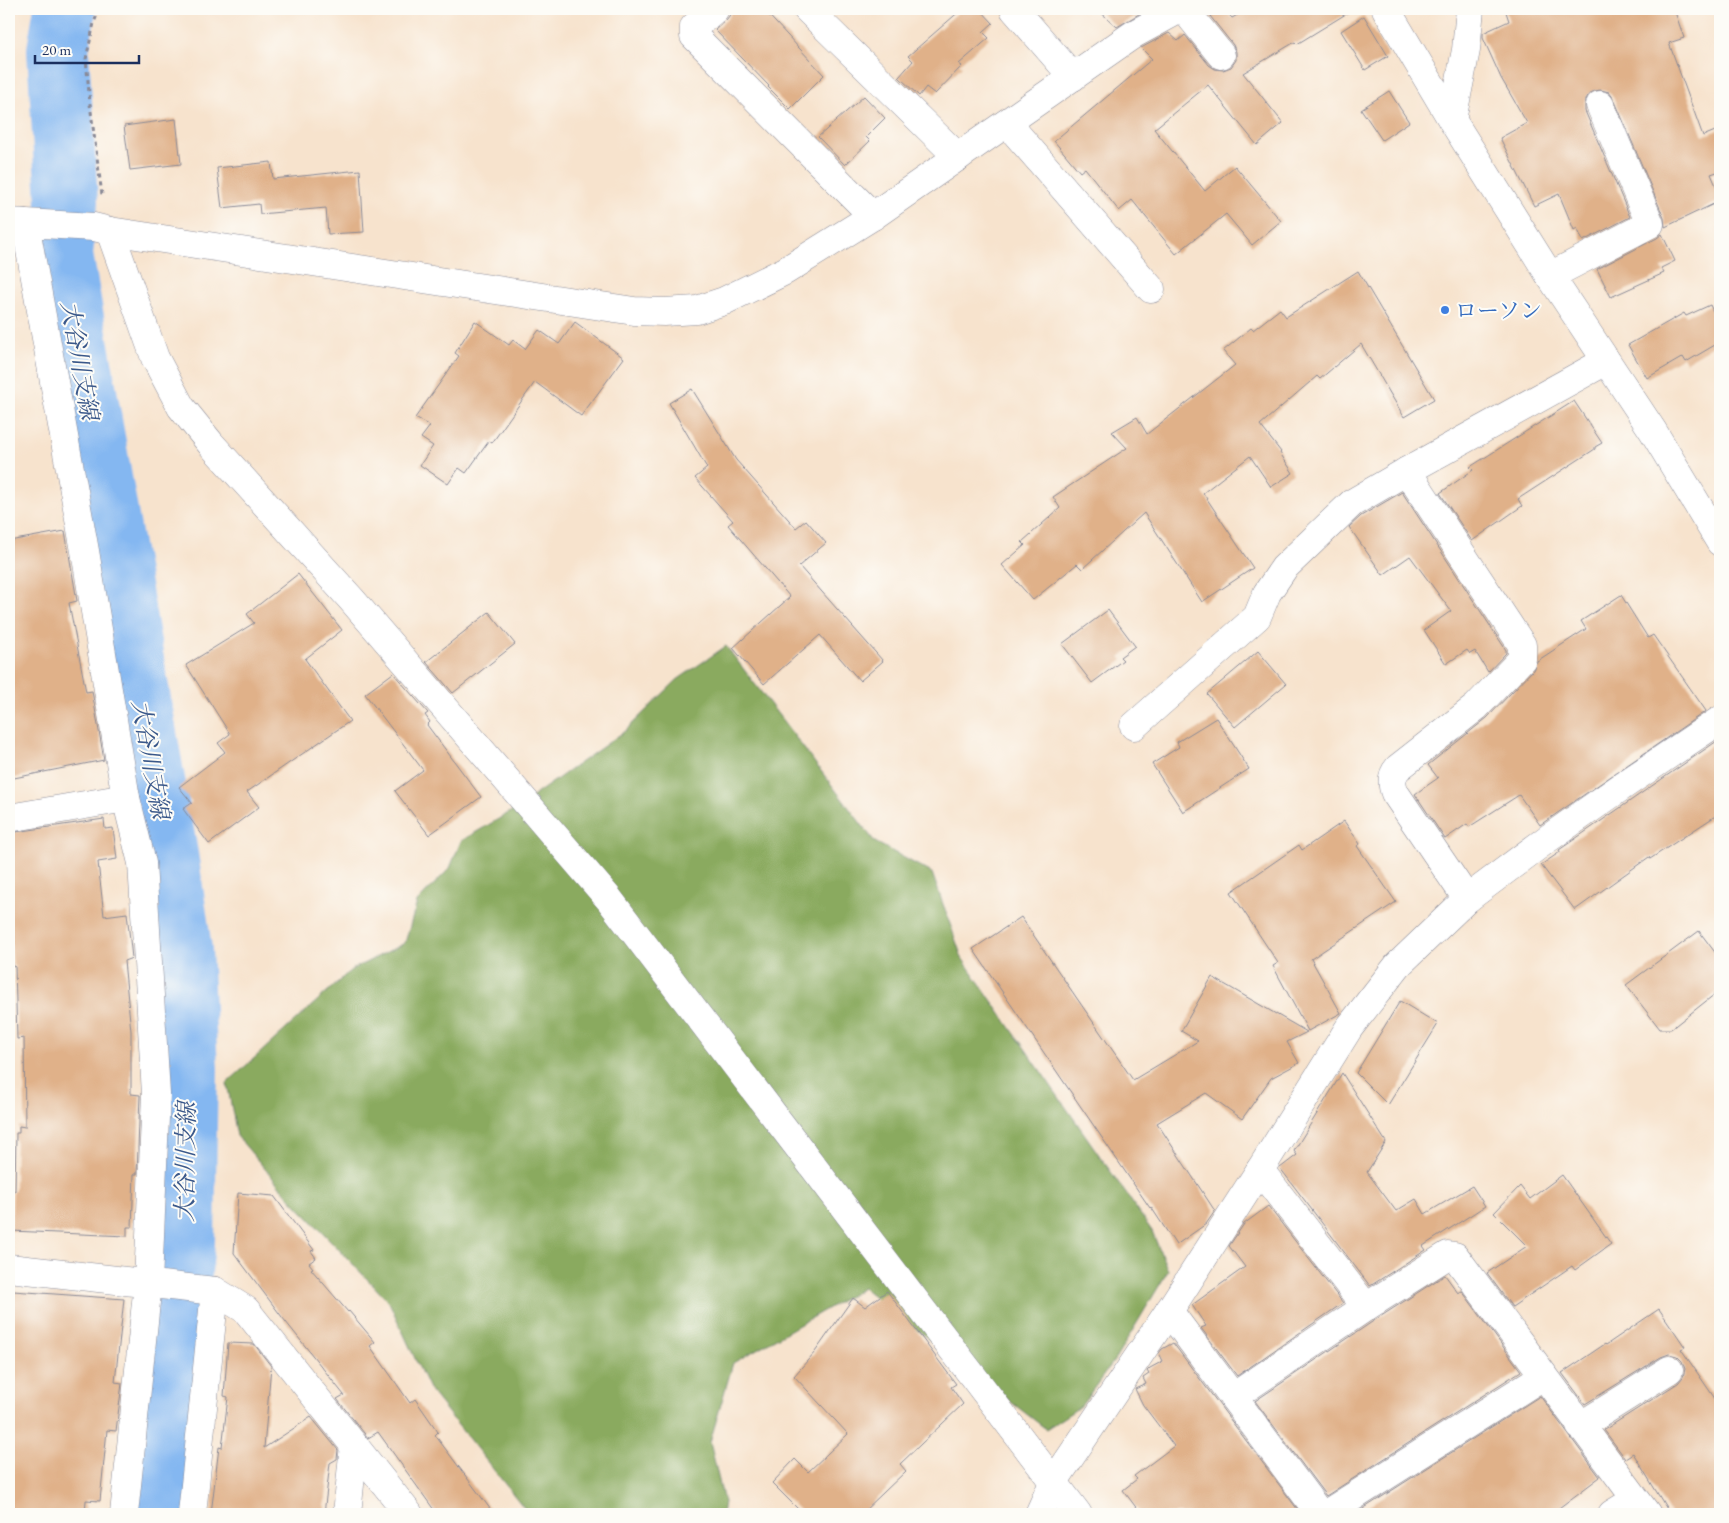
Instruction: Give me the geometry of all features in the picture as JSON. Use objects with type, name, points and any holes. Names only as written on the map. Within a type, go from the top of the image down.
[{"type":"street","points":[[715,9],[694,27],[694,36],[872,216]]},
{"type":"street","points":[[807,9],[958,157]]},
{"type":"street","points":[[1014,9],[1074,77]]},
{"type":"street","points":[[124,1514],[157,1284],[156,1094],[142,863],[126,798],[85,551],[27,223],[102,229],[634,311],[697,310],[724,301],[785,271],[872,216],[1134,34],[1180,9]]},
{"type":"street","points":[[1184,9],[1221,55]]},
{"type":"street","points":[[1386,9],[1452,120],[1550,276],[1653,431],[1720,542]]},
{"type":"street","points":[[1452,120],[1466,50],[1470,9]]},
{"type":"street","points":[[1550,276],[1650,224],[1600,105]]},
{"type":"street","points":[[1007,123],[1151,289]]},
{"type":"street","points":[[102,229],[155,358],[181,407],[211,444],[352,600],[609,899],[1053,1484],[1078,1514]]},
{"type":"street","points":[[1134,726],[1257,617],[1267,593],[1284,568],[1352,503],[1606,361]]},
{"type":"street","points":[[1407,471],[1522,645],[1522,659],[1476,707],[1398,768],[1393,774],[1392,785],[1395,793],[1467,899]]},
{"type":"street","points":[[1039,1514],[1053,1484],[1169,1311],[1349,1028],[1398,965],[1467,899],[1616,790],[1720,720]]},
{"type":"street","points":[[9,818],[126,798]]},
{"type":"street","points":[[1260,1170],[1366,1307]]},
{"type":"street","points":[[1233,1397],[1366,1307],[1448,1255],[1455,1256],[1641,1507],[1612,1514]]},
{"type":"street","points":[[9,1268],[208,1290],[246,1310],[409,1514]]},
{"type":"street","points":[[192,1514],[208,1290]]},
{"type":"street","points":[[1169,1311],[1320,1514]]},
{"type":"street","points":[[1580,1426],[1669,1370]]},
{"type":"street","points":[[1326,1514],[1543,1376]]},
{"type":"street","points":[[347,1514],[354,1445]]},
{"type":"path","points":[[99,9],[86,59],[102,198],[102,229]]},
{"type":"green space","points":[[726,646],[875,842],[932,873],[962,958],[1152,1231],[1168,1271],[1116,1358],[1081,1406],[1046,1429],[863,1288],[733,1363],[710,1442],[724,1502],[722,1514],[529,1514],[429,1389],[389,1302],[289,1197],[237,1136],[227,1083],[351,970],[405,943],[417,902],[450,868],[461,841],[512,811],[625,731],[677,680]]},
{"type":"building","points":[[730,9],[763,9],[824,75],[790,109],[715,30],[730,15]]},
{"type":"building","points":[[962,9],[980,9],[993,23],[983,32],[989,38],[959,64],[962,66],[935,94],[926,87],[919,96],[899,77],[913,61],[908,56]]},
{"type":"building","points":[[1097,9],[1142,9],[1144,11],[1117,27]]},
{"type":"building","points":[[1220,9],[1224,9],[1232,18],[1248,9],[1354,9],[1297,44],[1295,42],[1243,73],[1283,123],[1257,145],[1208,85],[1154,129],[1205,191],[1235,166],[1281,221],[1252,245],[1226,214],[1176,254],[1132,200],[1119,211],[1085,168],[1080,172],[1054,141],[1152,59],[1141,48],[1169,33],[1178,41],[1185,35],[1209,65],[1215,69],[1223,70],[1231,67],[1236,60],[1236,52],[1233,45],[1210,16]]},
{"type":"building","points":[[1505,9],[1674,9],[1684,38],[1669,43],[1703,136],[1720,129],[1720,171],[1711,174],[1720,195],[1720,201],[1665,227],[1664,218],[1614,99],[1609,92],[1601,90],[1594,91],[1588,95],[1585,111],[1630,217],[1583,241],[1577,228],[1574,230],[1559,194],[1534,206],[1500,138],[1527,123],[1501,78],[1483,38],[1483,33],[1509,21]]},
{"type":"building","points":[[1364,16],[1388,56],[1365,70],[1341,31]]},
{"type":"building","points":[[1389,91],[1409,122],[1382,140],[1361,109]]},
{"type":"building","points":[[864,96],[885,118],[866,137],[870,141],[845,165],[818,137]]},
{"type":"building","points":[[176,119],[181,164],[130,170],[124,126]]},
{"type":"building","points":[[271,162],[273,179],[360,170],[364,232],[328,234],[326,208],[260,214],[259,204],[222,208],[217,168]]},
{"type":"building","points":[[1662,234],[1675,261],[1661,268],[1664,273],[1611,297],[1597,269]]},
{"type":"building","points":[[1358,271],[1434,399],[1404,417],[1361,344],[1320,379],[1317,376],[1260,425],[1281,452],[1293,473],[1271,487],[1250,456],[1203,493],[1253,568],[1202,602],[1144,513],[1082,569],[1077,564],[1033,600],[1002,565],[1025,545],[1022,542],[1060,508],[1053,497],[1127,448],[1112,432],[1137,417],[1147,434],[1235,365],[1223,351],[1251,328],[1253,330],[1280,309],[1286,317]]},
{"type":"building","points":[[1710,305],[1720,326],[1720,342],[1686,362],[1683,357],[1647,378],[1628,345],[1684,313],[1686,316]]},
{"type":"building","points":[[475,321],[509,345],[513,340],[525,349],[539,330],[559,344],[575,322],[624,358],[581,416],[535,382],[492,443],[489,441],[466,473],[459,468],[448,484],[420,465],[433,446],[421,438],[430,426],[415,418],[459,356],[455,353]]},
{"type":"building","points":[[692,389],[736,460],[796,528],[806,520],[826,543],[799,566],[883,661],[860,681],[820,635],[764,684],[733,648],[790,597],[728,525],[733,521],[695,478],[707,468],[669,403]]},
{"type":"building","points":[[1574,401],[1602,443],[1518,499],[1522,506],[1472,541],[1440,493],[1473,470],[1470,467]]},
{"type":"building","points":[[1402,492],[1506,650],[1506,653],[1488,672],[1475,651],[1470,654],[1467,650],[1446,664],[1424,630],[1451,611],[1410,556],[1383,575],[1349,527],[1361,516]]},
{"type":"building","points":[[65,531],[77,601],[69,603],[86,692],[92,691],[104,760],[9,779],[9,541]]},
{"type":"building","points":[[298,574],[342,630],[305,659],[350,721],[247,792],[259,807],[209,844],[183,809],[192,803],[179,787],[225,752],[218,743],[230,734],[186,665],[254,623],[247,614]]},
{"type":"building","points":[[1621,595],[1648,638],[1653,635],[1706,711],[1540,825],[1519,795],[1469,827],[1467,824],[1445,839],[1415,794],[1438,778],[1428,765],[1487,718],[1533,670],[1537,661],[1586,629],[1581,621]]},
{"type":"building","points":[[1108,610],[1135,646],[1120,657],[1123,660],[1092,683],[1062,644]]},
{"type":"building","points":[[489,612],[515,644],[453,693],[426,662]]},
{"type":"building","points":[[1258,651],[1286,684],[1235,727],[1207,694]]},
{"type":"building","points":[[393,673],[428,713],[425,715],[430,722],[427,725],[481,797],[429,835],[395,791],[423,770],[365,694]]},
{"type":"building","points":[[1216,718],[1249,769],[1183,812],[1152,764],[1179,747],[1177,742]]},
{"type":"building","points":[[1720,739],[1720,813],[1650,859],[1649,857],[1575,910],[1541,865],[1560,852],[1559,850]]},
{"type":"building","points":[[104,819],[105,829],[113,828],[117,859],[98,862],[104,916],[127,913],[132,958],[124,961],[131,1031],[131,1094],[140,1095],[137,1174],[134,1174],[132,1227],[127,1227],[127,1236],[11,1231],[13,1191],[15,1191],[16,1133],[19,1133],[19,1126],[25,1127],[24,1038],[17,1039],[15,966],[13,967],[9,920],[9,833]]},
{"type":"building","points":[[1344,821],[1360,844],[1357,846],[1396,902],[1311,959],[1341,1013],[1308,1031],[1273,966],[1278,963],[1231,892],[1299,845],[1302,850]]},
{"type":"building","points":[[1021,917],[1133,1080],[1198,1041],[1181,1031],[1212,977],[1307,1032],[1287,1042],[1299,1063],[1271,1078],[1242,1119],[1206,1093],[1157,1123],[1215,1211],[1206,1224],[1176,1245],[973,949]]},
{"type":"building","points":[[1699,931],[1720,959],[1720,990],[1671,1029],[1660,1029],[1626,985]]},
{"type":"building","points":[[1400,1001],[1438,1024],[1388,1105],[1356,1073]]},
{"type":"building","points":[[1342,1073],[1386,1142],[1367,1172],[1396,1211],[1416,1199],[1425,1214],[1472,1186],[1485,1206],[1423,1246],[1426,1250],[1370,1286],[1280,1168],[1297,1155],[1294,1151]]},
{"type":"building","points":[[1562,1175],[1611,1244],[1575,1270],[1572,1266],[1512,1307],[1487,1273],[1527,1246],[1494,1213],[1520,1186],[1530,1199]]},
{"type":"building","points":[[238,1193],[274,1196],[314,1250],[311,1251],[316,1258],[309,1263],[313,1268],[311,1269],[375,1342],[370,1346],[410,1403],[415,1399],[438,1432],[435,1435],[494,1514],[437,1514],[378,1432],[368,1438],[337,1399],[344,1395],[234,1253]]},
{"type":"building","points":[[1268,1206],[1343,1303],[1237,1376],[1201,1328],[1206,1326],[1192,1305],[1245,1267],[1229,1246],[1244,1224]]},
{"type":"building","points":[[1445,1275],[1458,1293],[1462,1291],[1521,1371],[1326,1496],[1255,1401]]},
{"type":"building","points":[[13,1291],[124,1299],[115,1382],[122,1383],[116,1431],[107,1430],[100,1501],[86,1500],[85,1514],[9,1514],[9,1305],[12,1305]]},
{"type":"building","points":[[887,1291],[956,1384],[951,1387],[963,1404],[900,1464],[906,1471],[861,1514],[803,1514],[772,1483],[795,1459],[808,1472],[848,1434],[794,1376],[815,1352],[853,1298],[865,1307]]},
{"type":"building","points":[[1659,1309],[1685,1347],[1681,1349],[1720,1406],[1720,1514],[1670,1514],[1633,1453],[1625,1458],[1604,1430],[1678,1383],[1683,1377],[1685,1369],[1682,1361],[1677,1356],[1669,1354],[1661,1357],[1585,1404],[1562,1373]]},
{"type":"building","points":[[228,1343],[254,1344],[271,1366],[264,1448],[311,1417],[338,1450],[337,1459],[330,1463],[324,1514],[211,1514],[219,1447],[222,1448],[228,1397],[224,1396]]},
{"type":"building","points":[[1173,1343],[1301,1514],[1141,1514],[1123,1490],[1137,1479],[1134,1476],[1174,1446],[1143,1405],[1135,1389],[1146,1384],[1143,1378],[1149,1374],[1147,1371],[1163,1361],[1159,1353],[1162,1349]]},
{"type":"building","points":[[1540,1396],[1600,1477],[1551,1514],[1355,1514]]},
{"type":"waterway","name":"大谷川支線","points":[[65,9],[58,50],[67,202],[62,255],[167,854],[181,949],[187,1069],[184,1243],[155,1514]]},
{"type":"place","name":"ローソン","points":[[1445,310]]}]
